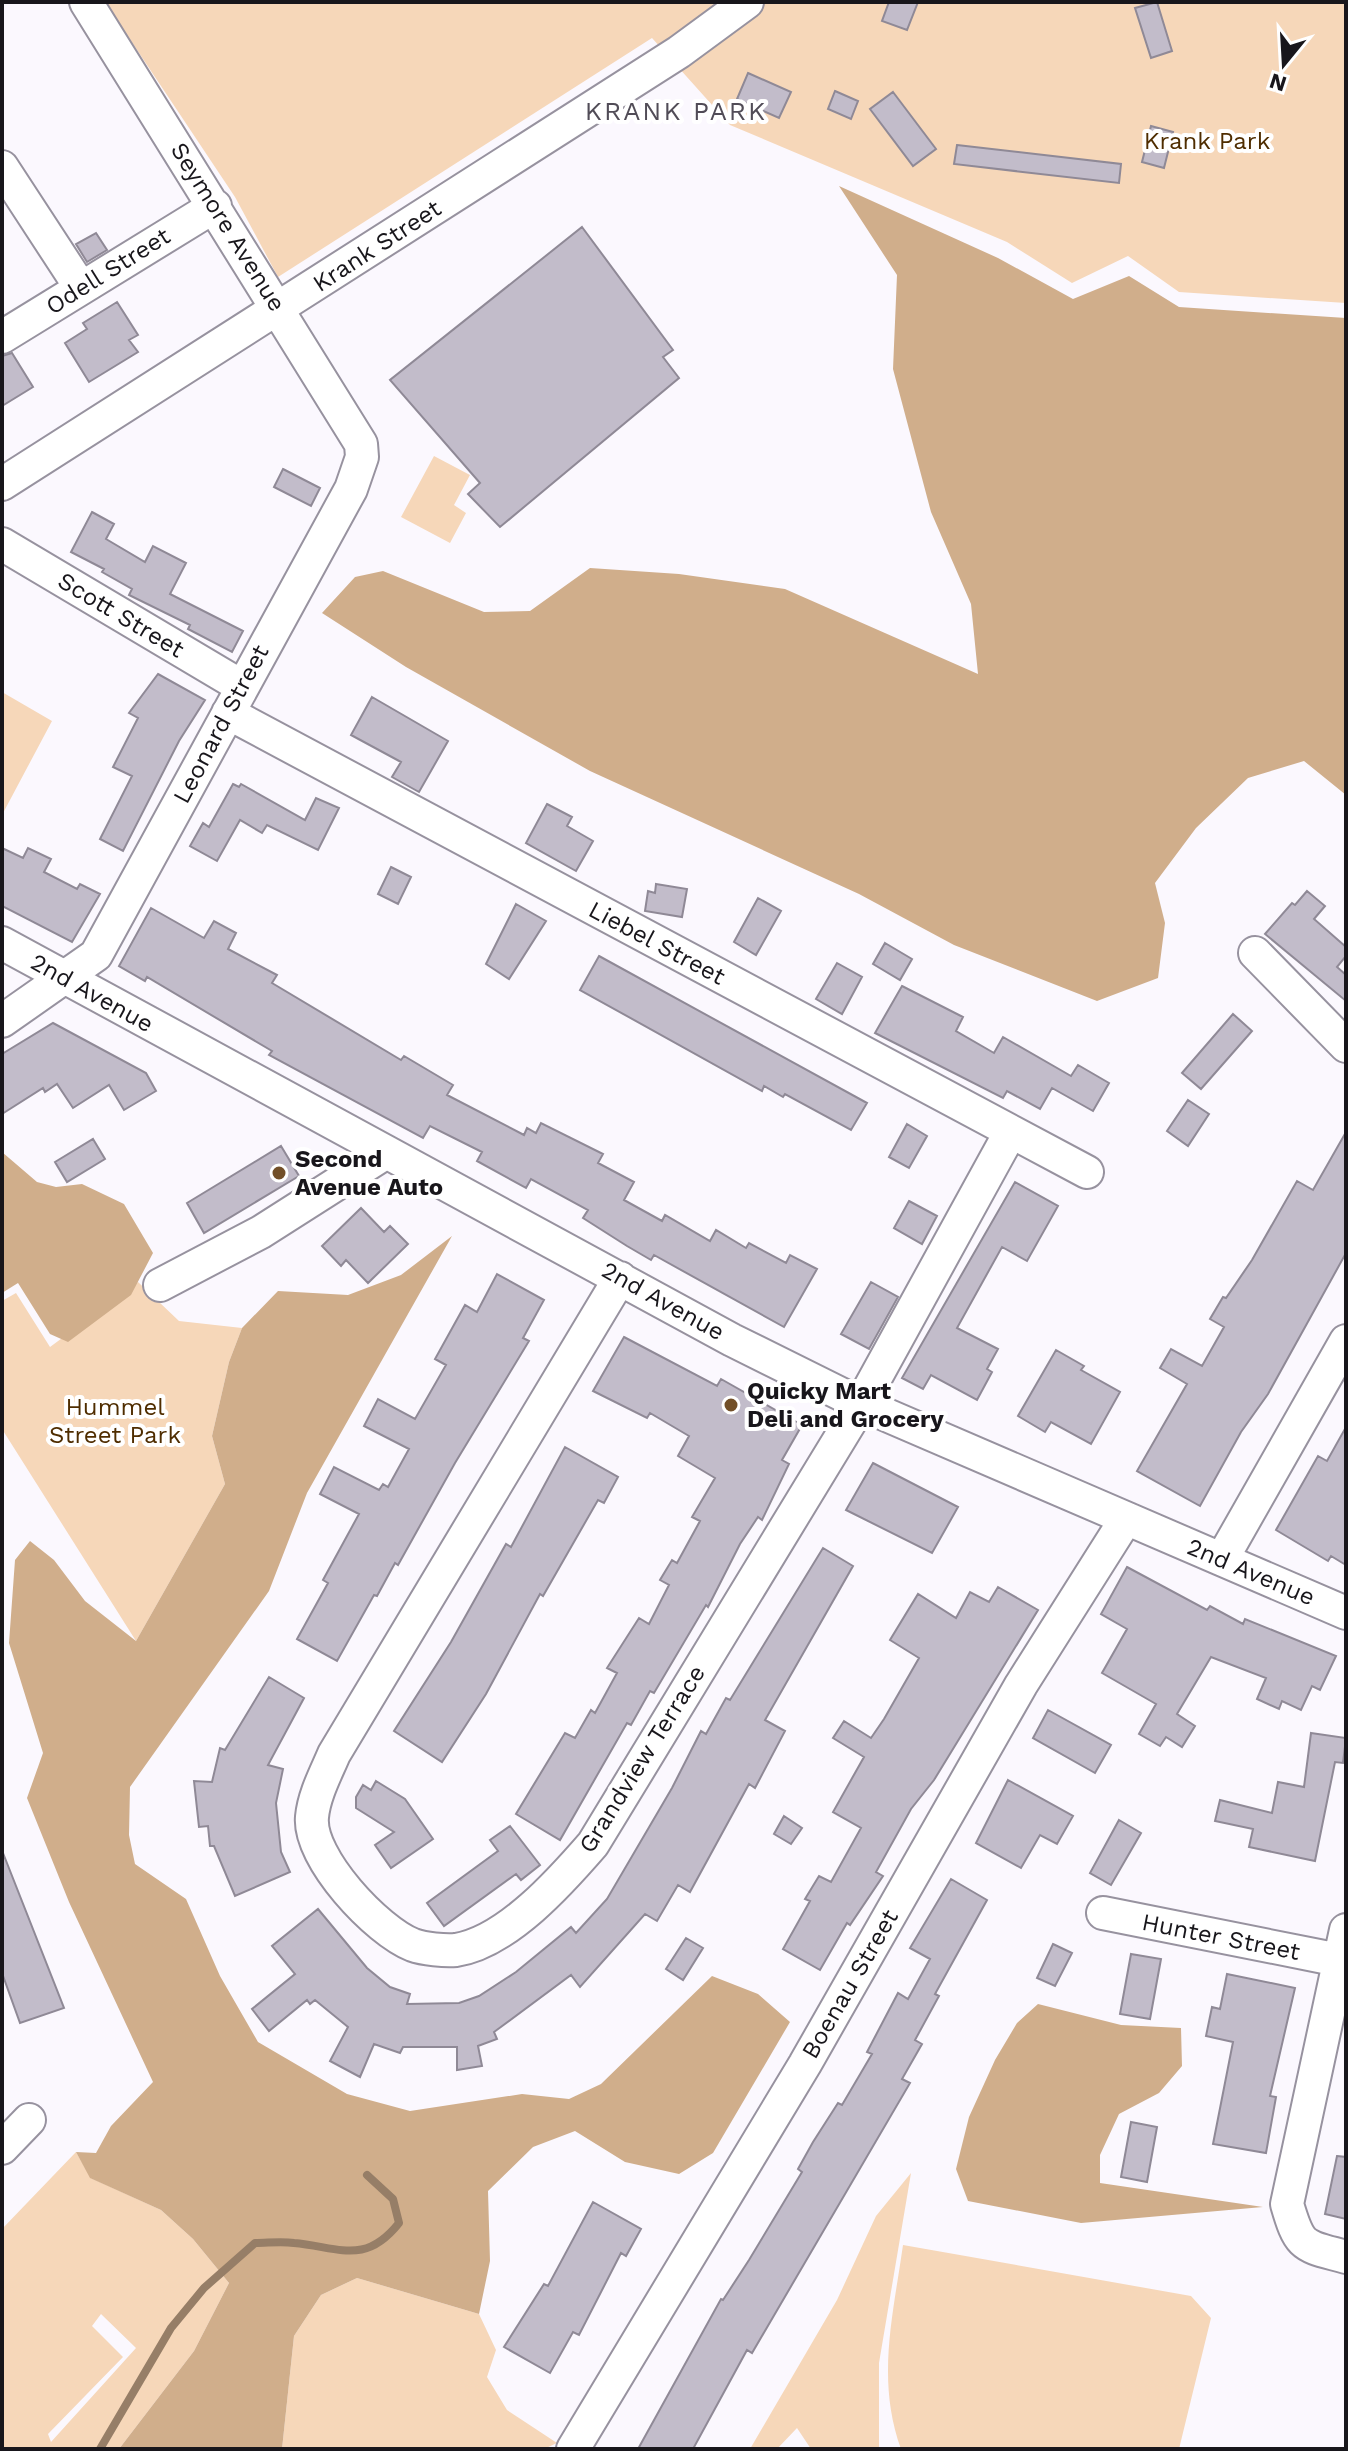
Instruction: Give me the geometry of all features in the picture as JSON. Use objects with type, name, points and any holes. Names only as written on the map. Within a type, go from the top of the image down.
[{"type":"street","name":"Seymore Avenue","points":[[86,2],[280,309],[361,444],[362,457]]},
{"type":"street","name":"Krank Street","points":[[2,484],[679,52],[747,2]]},
{"type":"street","points":[[2,167],[81,288]]},
{"type":"street","name":"Odell Street","points":[[2,337],[215,206]]},
{"type":"street","name":"Leonard Street","points":[[2,1021],[96,955],[351,489],[362,457]]},
{"type":"street","name":"Scott Street","points":[[2,544],[234,700]]},
{"type":"street","name":"Liebel Street","points":[[234,700],[1010,1133],[1087,1172]]},
{"type":"street","name":"2nd Avenue","points":[[2,943],[385,1153],[861,1404],[1346,1613]]},
{"type":"street","points":[[1255,953],[1346,1046]]},
{"type":"street","name":"Grandview Terrace","points":[[620,1278],[334,1754],[319,1791],[312,1819],[321,1857],[376,1921],[414,1946],[453,1951],[485,1939],[555,1888],[593,1844],[861,1404],[1010,1133]]},
{"type":"street","points":[[160,1285],[261,1232],[385,1153]]},
{"type":"street","points":[[1222,1559],[1346,1341]]},
{"type":"street","name":"Boenau Street","points":[[573,2449],[805,2064],[1021,1685],[1126,1519]]},
{"type":"street","name":"Hunter Street","points":[[1103,1913],[1343,1945]]},
{"type":"street","points":[[1343,1945],[1287,2204],[1297,2237],[1311,2247],[1346,2257]]},
{"type":"street","points":[[2,2148],[29,2120]]},
{"type":"green space","name":"Krank Park","points":[[105,2],[1346,2],[1346,303],[1179,292],[1128,256],[1072,283],[1007,242],[730,125],[652,38],[278,277],[235,197]]},
{"type":"green space","points":[[434,456],[470,475],[454,505],[466,513],[450,543],[401,517]]},
{"type":"green space","points":[[2,692],[52,721],[2,815]]},
{"type":"green space","name":"Hummel Street Park","points":[[138,1282],[179,1321],[242,1328],[229,1362],[212,1436],[225,1484],[136,1641],[2,1429],[2,1301],[16,1293],[50,1347]]},
{"type":"green space","points":[[76,2152],[91,2178],[161,2210],[193,2239],[229,2283],[194,2351],[119,2449],[2,2449],[2,2229]],"holes":[[[101,2314],[136,2348],[51,2442],[48,2434],[123,2357],[92,2326]]]},
{"type":"green space","points":[[911,2173],[879,2363],[879,2449],[811,2449],[797,2428],[777,2449],[750,2449],[837,2300],[876,2216]]},
{"type":"green space","points":[[903,2245],[1191,2296],[1211,2318],[1179,2449],[901,2449],[893,2423],[888,2373],[891,2323]]},
{"type":"green space","points":[[357,2278],[479,2314],[496,2350],[487,2377],[507,2410],[557,2443],[544,2449],[282,2449],[294,2336],[321,2295]]},
{"type":"shaded area","points":[[839,186],[998,258],[1073,299],[1129,276],[1179,307],[1346,318],[1346,795],[1304,761],[1248,778],[1196,828],[1155,883],[1165,923],[1158,978],[1097,1001],[954,945],[859,894],[590,771],[406,667],[322,613],[355,577],[383,571],[484,612],[530,611],[590,568],[679,574],[785,589],[978,674],[971,604],[931,512],[893,369],[897,275]]},
{"type":"shaded area","points":[[2,1152],[37,1182],[56,1187],[82,1184],[124,1204],[153,1253],[131,1295],[68,1342],[50,1334],[18,1283],[2,1293]]},
{"type":"shaded area","points":[[452,1236],[307,1493],[269,1591],[130,1787],[129,1835],[135,1864],[186,1899],[220,1976],[258,2042],[347,2094],[410,2111],[522,2094],[569,2099],[601,2084],[712,1976],[758,1994],[790,2022],[713,2153],[679,2174],[625,2162],[575,2131],[533,2147],[488,2191],[490,2261],[479,2314],[357,2278],[321,2295],[294,2336],[282,2449],[119,2449],[194,2351],[229,2283],[193,2239],[161,2210],[90,2178],[76,2152],[96,2153],[111,2126],[153,2082],[69,1902],[27,1798],[43,1753],[9,1643],[15,1560],[30,1541],[54,1560],[85,1601],[136,1641],[225,1484],[212,1436],[229,1362],[242,1328],[278,1291],[348,1295],[401,1275]]},
{"type":"shaded area","points":[[1038,2004],[1121,2025],[1181,2028],[1182,2066],[1159,2093],[1119,2114],[1100,2155],[1100,2183],[1263,2207],[1081,2223],[968,2201],[956,2169],[969,2117],[995,2060],[1017,2023]]},
{"type":"building","points":[[889,2],[918,2],[907,30],[882,21]]},
{"type":"building","points":[[1157,2],[1172,51],[1151,58],[1135,8]]},
{"type":"building","points":[[748,73],[791,92],[779,118],[737,99]]},
{"type":"building","points":[[835,91],[858,101],[851,119],[828,109]]},
{"type":"building","points":[[893,92],[936,149],[913,166],[870,109]]},
{"type":"building","points":[[1151,126],[1173,132],[1164,168],[1142,162]]},
{"type":"building","points":[[957,145],[1121,164],[1119,183],[954,164]]},
{"type":"building","points":[[582,227],[673,350],[663,357],[679,378],[500,527],[468,494],[480,483],[390,380]]},
{"type":"building","points":[[96,233],[107,250],[87,262],[76,244]]},
{"type":"building","points":[[117,302],[138,335],[129,340],[138,352],[89,382],[65,343],[87,329],[83,323]]},
{"type":"building","points":[[12,353],[33,387],[2,406],[2,356]]},
{"type":"building","points":[[283,469],[320,488],[311,506],[274,487]]},
{"type":"building","points":[[92,512],[114,524],[106,539],[145,562],[153,546],[186,563],[170,594],[243,631],[232,652],[188,629],[190,625],[129,595],[132,589],[102,572],[104,569],[71,552]]},
{"type":"building","points":[[158,674],[205,700],[179,741],[123,851],[100,839],[132,776],[113,767],[138,718],[129,713]]},
{"type":"building","points":[[372,697],[448,741],[419,792],[392,777],[401,762],[351,735]]},
{"type":"building","points":[[233,784],[239,787],[241,784],[305,820],[316,798],[339,808],[318,850],[267,825],[262,833],[240,820],[217,861],[190,846],[203,823],[209,827]]},
{"type":"building","points":[[547,804],[572,817],[567,826],[593,841],[576,871],[526,843]]},
{"type":"building","points":[[2,848],[23,858],[28,848],[51,859],[44,872],[77,889],[80,884],[100,894],[72,942],[2,906]]},
{"type":"building","points":[[391,867],[411,877],[398,904],[378,894]]},
{"type":"building","points":[[656,884],[687,889],[682,917],[645,911],[648,891],[655,893]]},
{"type":"building","points":[[1307,891],[1325,906],[1314,919],[1346,947],[1346,956],[1337,967],[1346,975],[1346,1001],[1265,934]]},
{"type":"building","points":[[758,898],[781,911],[756,955],[734,942]]},
{"type":"building","points":[[516,904],[546,921],[509,979],[486,964]]},
{"type":"building","points":[[151,908],[204,938],[214,921],[236,933],[228,949],[277,975],[272,983],[401,1060],[404,1056],[453,1085],[447,1095],[524,1135],[527,1128],[536,1133],[541,1123],[603,1154],[598,1163],[634,1182],[624,1200],[662,1221],[665,1215],[710,1241],[716,1230],[746,1248],[749,1243],[786,1263],[790,1255],[817,1269],[784,1327],[654,1255],[651,1260],[627,1246],[583,1218],[588,1210],[531,1179],[526,1188],[477,1161],[482,1152],[430,1126],[423,1138],[269,1055],[272,1051],[147,977],[145,981],[119,966]]},
{"type":"building","points":[[885,943],[912,959],[900,980],[873,964]]},
{"type":"building","points":[[599,956],[867,1103],[851,1130],[785,1094],[783,1097],[764,1086],[762,1091],[580,990]]},
{"type":"building","points":[[837,963],[862,977],[842,1014],[816,999]]},
{"type":"building","points":[[902,986],[963,1017],[956,1031],[994,1053],[1003,1037],[1071,1076],[1078,1065],[1109,1083],[1093,1111],[1052,1088],[1040,1109],[1007,1091],[1003,1098],[875,1033]]},
{"type":"building","points":[[1233,1014],[1252,1031],[1201,1089],[1182,1073]]},
{"type":"building","points":[[53,1023],[146,1073],[156,1091],[124,1110],[109,1085],[73,1108],[57,1084],[45,1092],[43,1088],[2,1114],[2,1054]]},
{"type":"building","points":[[1188,1100],[1209,1114],[1188,1146],[1167,1131]]},
{"type":"building","points":[[907,1124],[927,1136],[909,1168],[889,1157]]},
{"type":"building","points":[[1346,1132],[1346,1253],[1268,1394],[1241,1432],[1200,1506],[1137,1471],[1187,1384],[1160,1368],[1171,1349],[1202,1366],[1224,1327],[1210,1319],[1223,1297],[1226,1298],[1252,1260],[1297,1181],[1313,1190]]},
{"type":"building","points":[[93,1139],[105,1159],[67,1182],[55,1162]]},
{"type":"building","points":[[281,1146],[299,1176],[204,1233],[187,1203]]},
{"type":"building","points":[[1015,1182],[1058,1206],[1027,1261],[1002,1247],[957,1328],[998,1349],[987,1369],[992,1372],[977,1400],[931,1375],[923,1389],[902,1378]]},
{"type":"building","points":[[909,1201],[937,1216],[922,1244],[894,1228]]},
{"type":"building","points":[[361,1208],[384,1232],[390,1226],[408,1244],[368,1283],[346,1260],[341,1266],[322,1246]]},
{"type":"building","points":[[497,1274],[544,1300],[523,1338],[529,1341],[398,1565],[395,1563],[377,1596],[374,1595],[337,1661],[297,1639],[328,1583],[323,1580],[359,1514],[320,1494],[334,1467],[379,1490],[383,1484],[388,1487],[409,1449],[364,1426],[378,1399],[415,1419],[446,1365],[435,1359],[465,1305],[477,1312]]},
{"type":"building","points":[[871,1282],[898,1297],[869,1349],[841,1334]]},
{"type":"building","points":[[624,1337],[717,1386],[721,1379],[802,1425],[782,1460],[789,1464],[762,1520],[758,1517],[740,1544],[708,1607],[706,1605],[654,1693],[650,1691],[631,1725],[627,1723],[560,1840],[516,1814],[565,1733],[575,1738],[591,1710],[595,1713],[617,1673],[607,1668],[639,1618],[649,1624],[669,1585],[660,1580],[672,1560],[677,1563],[700,1521],[692,1517],[715,1478],[678,1456],[689,1436],[650,1413],[647,1418],[593,1391]]},
{"type":"building","points":[[1056,1350],[1084,1366],[1081,1370],[1120,1392],[1091,1444],[1051,1422],[1045,1432],[1018,1416]]},
{"type":"building","points":[[1346,1427],[1346,1565],[1331,1556],[1328,1561],[1276,1530],[1318,1456],[1327,1461]]},
{"type":"building","points":[[565,1447],[618,1477],[604,1503],[598,1500],[543,1596],[540,1594],[486,1694],[442,1762],[394,1731],[451,1642],[506,1544],[511,1547]]},
{"type":"building","points":[[873,1463],[958,1507],[932,1553],[846,1510]]},
{"type":"building","points":[[823,1548],[853,1566],[765,1720],[785,1731],[755,1788],[749,1784],[690,1892],[678,1885],[657,1921],[645,1914],[580,1987],[571,1975],[494,2032],[497,2039],[478,2046],[482,2066],[457,2070],[457,2047],[403,2047],[400,2053],[374,2044],[360,2077],[330,2061],[348,2027],[315,2000],[310,2004],[307,2000],[269,2031],[252,2009],[295,1974],[272,1946],[318,1909],[367,1968],[390,1987],[410,1994],[407,2004],[459,2003],[479,1996],[516,1972],[571,1927],[576,1933],[607,1899],[672,1788],[701,1731],[706,1734],[726,1698],[730,1700]]},
{"type":"building","points":[[1127,1567],[1207,1610],[1210,1606],[1243,1624],[1245,1619],[1336,1656],[1320,1690],[1312,1686],[1301,1710],[1282,1701],[1279,1709],[1257,1699],[1266,1678],[1211,1657],[1177,1714],[1195,1726],[1182,1747],[1166,1737],[1160,1746],[1139,1734],[1156,1704],[1102,1673],[1127,1629],[1101,1614]]},
{"type":"building","points":[[998,1587],[1038,1610],[934,1780],[911,1809],[876,1872],[883,1876],[850,1925],[847,1923],[820,1970],[783,1949],[810,1901],[805,1899],[819,1876],[831,1882],[861,1828],[833,1812],[864,1757],[833,1738],[844,1721],[871,1738],[884,1719],[919,1658],[890,1640],[918,1594],[956,1618],[970,1592],[989,1602]]},
{"type":"building","points":[[269,1677],[304,1698],[268,1765],[283,1769],[276,1803],[281,1852],[290,1872],[235,1896],[214,1846],[210,1846],[208,1826],[199,1827],[194,1781],[212,1782],[220,1748],[225,1750]]},
{"type":"building","points":[[1048,1710],[1111,1745],[1095,1773],[1033,1738]]},
{"type":"building","points":[[1311,1733],[1346,1738],[1343,1763],[1335,1762],[1315,1861],[1249,1847],[1253,1829],[1215,1821],[1220,1800],[1272,1813],[1278,1782],[1304,1787]]},
{"type":"building","points":[[1008,1780],[1073,1816],[1057,1844],[1040,1835],[1021,1868],[976,1843]]},
{"type":"building","points":[[376,1781],[405,1799],[433,1839],[391,1868],[375,1845],[394,1832],[356,1808],[356,1797],[363,1785],[371,1790]]},
{"type":"building","points":[[784,1816],[802,1828],[791,1844],[774,1834]]},
{"type":"building","points":[[1119,1820],[1141,1833],[1111,1885],[1090,1873]]},
{"type":"building","points":[[510,1826],[540,1865],[521,1880],[516,1874],[444,1926],[427,1903],[498,1851],[490,1840]]},
{"type":"building","points":[[3,1853],[64,2008],[20,2023],[2,1973]]},
{"type":"building","points":[[951,1879],[987,1900],[935,1994],[939,1996],[915,2040],[922,2044],[902,2079],[910,2083],[752,2353],[747,2350],[693,2449],[638,2449],[721,2299],[749,2260],[802,2172],[798,2169],[813,2142],[838,2103],[842,2105],[872,2054],[867,2052],[898,1993],[908,1999],[930,1959],[910,1948]]},
{"type":"building","points":[[686,1938],[703,1948],[683,1980],[666,1969]]},
{"type":"building","points":[[1053,1944],[1072,1953],[1055,1986],[1037,1978]]},
{"type":"building","points":[[1131,1954],[1161,1959],[1150,2019],[1120,2014]]},
{"type":"building","points":[[1227,1974],[1295,1988],[1270,2096],[1276,2097],[1266,2153],[1213,2144],[1233,2042],[1206,2036],[1212,2007],[1220,2009]]},
{"type":"building","points":[[1131,2122],[1157,2127],[1147,2182],[1121,2177]]},
{"type":"building","points":[[1337,2156],[1346,2157],[1346,2219],[1325,2214]]},
{"type":"building","points":[[593,2202],[641,2229],[626,2256],[621,2253],[579,2335],[573,2332],[550,2373],[504,2347],[544,2284],[548,2286]]},
{"type":"waterway","points":[[100,2449],[171,2328],[204,2288],[255,2243],[289,2242],[351,2251],[375,2245],[387,2236],[399,2223],[393,2199],[367,2175]]},
{"type":"place","name":"Second Avenue Auto","points":[[279,1173]]},
{"type":"place","name":"Quicky Mart Deli and Grocery","points":[[731,1405]]},
{"type":"district","name":"KRANK PARK","points":[[676,111]]}]
